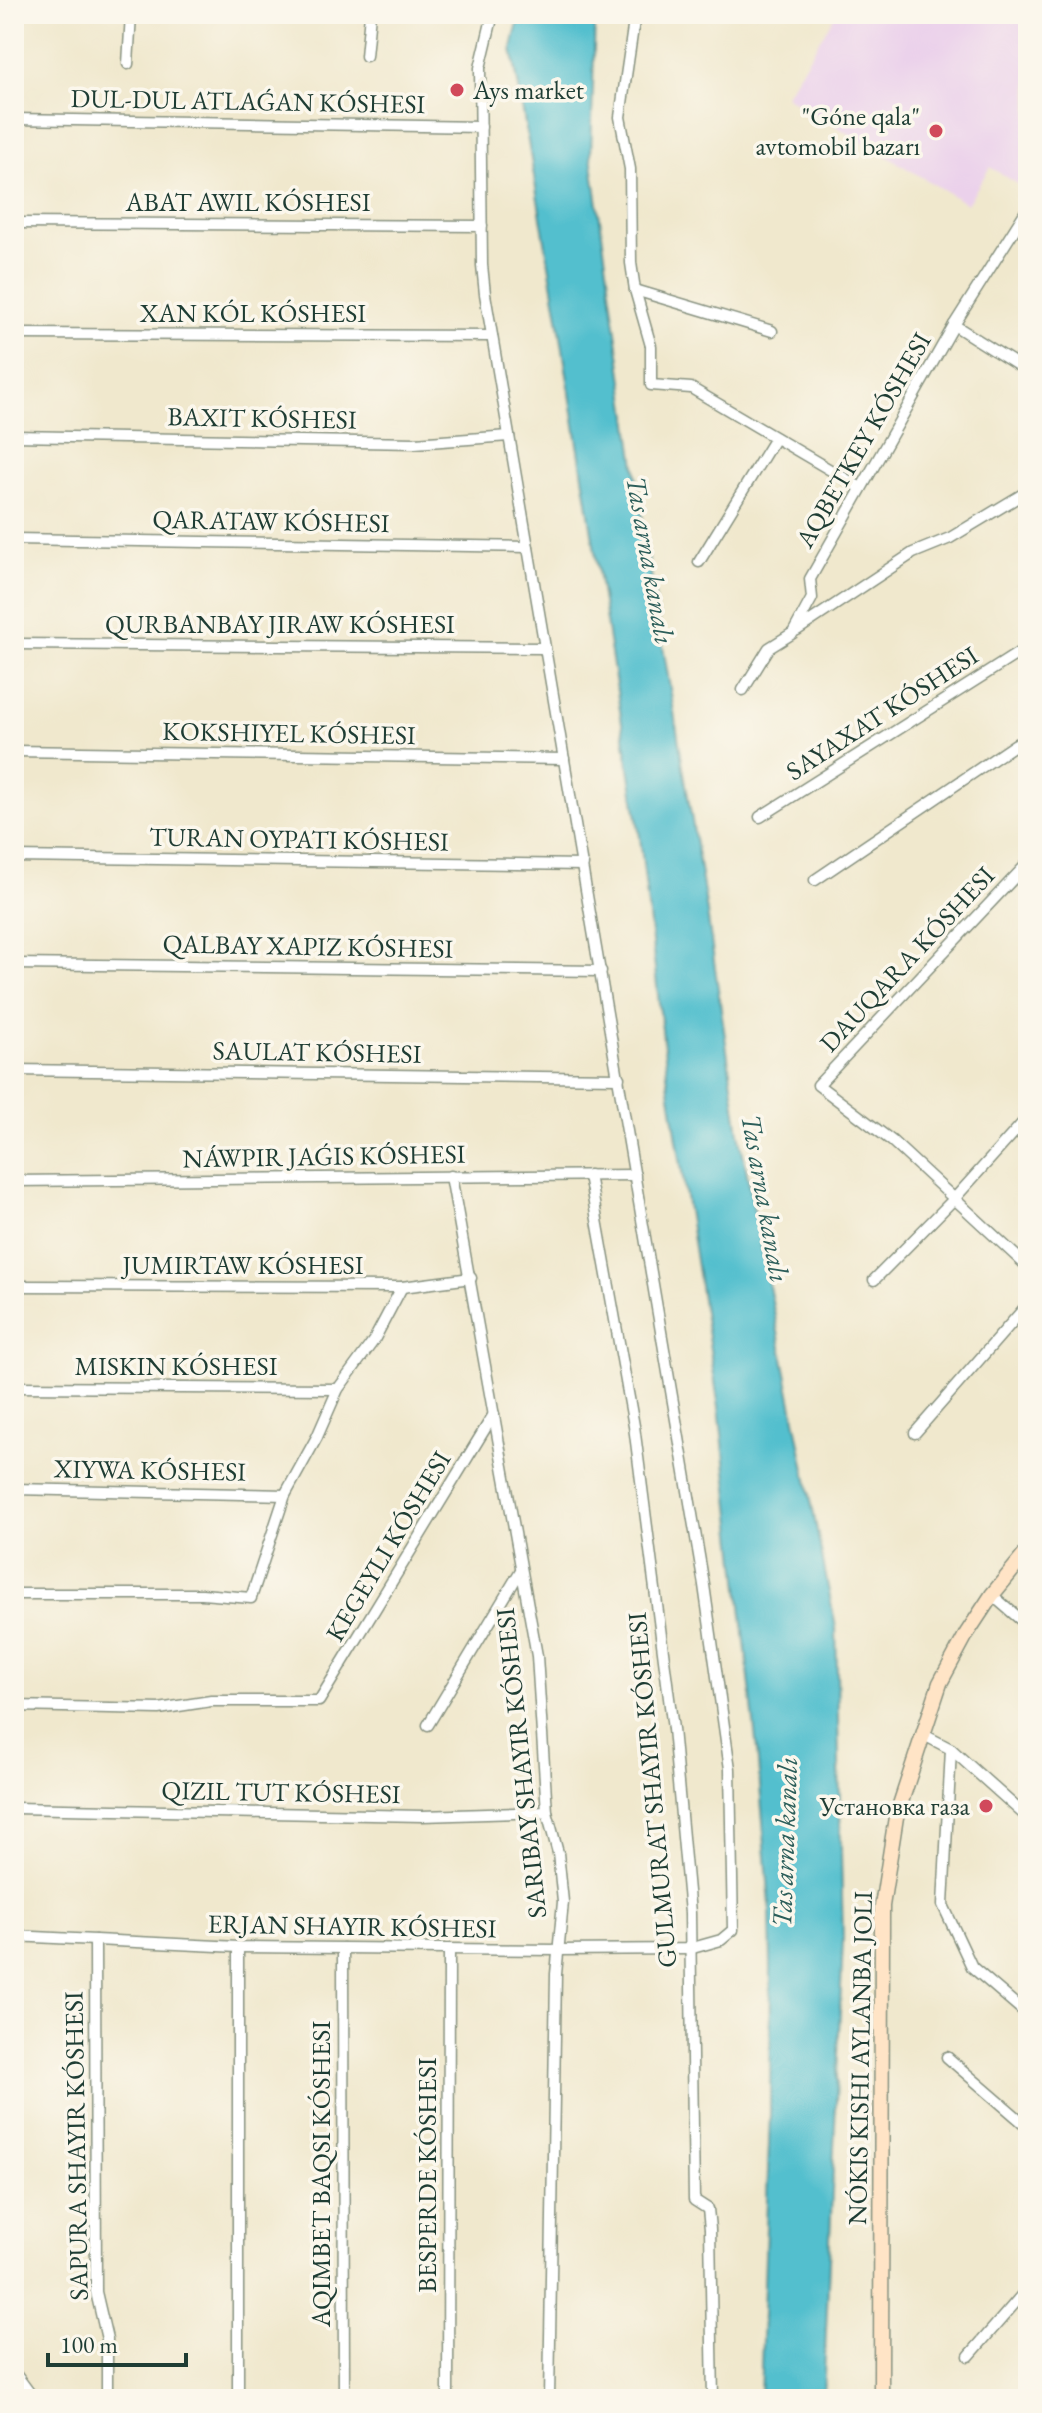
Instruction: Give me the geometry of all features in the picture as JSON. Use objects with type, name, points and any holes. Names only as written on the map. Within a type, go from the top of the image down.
[{"type":"main road","points":[[881,2399],[882,1906],[896,1817],[940,1683],[992,1595],[1028,1551]]},
{"type":"street","points":[[128,64],[131,14]]},
{"type":"street","points":[[366,56],[370,14]]},
{"type":"street","points":[[14,1936],[238,1947],[449,1951],[689,1949],[721,1940],[733,1930],[730,1769],[700,1557],[482,265],[480,68],[493,14]]},
{"type":"street","points":[[635,14],[620,117],[630,169],[631,263],[635,290],[651,346],[651,385],[691,388],[861,488]]},
{"type":"street","name":"DUL-DUL ATLAǴAN KÓSHESI","points":[[14,119],[481,127]]},
{"type":"street","name":"AQBETKEY KÓSHESI","points":[[743,690],[769,648],[793,633],[812,598],[810,579],[954,325],[1028,208]]},
{"type":"street","points":[[14,223],[482,226]]},
{"type":"street","points":[[635,290],[772,331]]},
{"type":"street","points":[[954,325],[1019,366],[1028,375]]},
{"type":"street","name":"XAN KÓL KÓSHESI","points":[[14,334],[492,336]]},
{"type":"street","points":[[14,436],[415,443],[509,436]]},
{"type":"street","points":[[699,562],[775,438]]},
{"type":"street","points":[[793,633],[913,553],[950,538],[1028,491]]},
{"type":"street","name":"QARATAW KÓSHESI","points":[[14,539],[528,547]]},
{"type":"street","points":[[14,644],[545,648]]},
{"type":"street","name":"SAYAXAT KÓSHESI","points":[[760,817],[1028,647]]},
{"type":"street","points":[[815,880],[1027,741]]},
{"type":"street","name":"KOKSHIYEL KÓSHESI","points":[[14,751],[564,759]]},
{"type":"street","points":[[14,857],[583,865]]},
{"type":"street","name":"DAUQARA KÓSHESI","points":[[954,1199],[892,1141],[818,1085],[1028,863]]},
{"type":"street","points":[[14,964],[601,971]]},
{"type":"street","name":"SAULAT KÓSHESI","points":[[14,1070],[619,1078]]},
{"type":"street","points":[[874,1280],[954,1199],[1028,1117]]},
{"type":"street","points":[[589,1175],[634,1426],[664,1641],[690,1913],[694,2200],[708,2209],[710,2229],[713,2399]]},
{"type":"street","points":[[14,1181],[635,1175]]},
{"type":"street","points":[[451,1176],[537,1656],[547,1812],[558,1853],[563,1902],[558,1950],[549,2399]]},
{"type":"street","points":[[954,1199],[1028,1267]]},
{"type":"street","points":[[14,1286],[402,1287],[471,1278]]},
{"type":"street","points":[[14,1594],[202,1594],[251,1598],[285,1495],[317,1437],[338,1389],[374,1340],[402,1287]]},
{"type":"street","points":[[915,1433],[1028,1304]]},
{"type":"street","name":"MISKIN KÓSHESI","points":[[14,1387],[338,1389]]},
{"type":"street","name":"KEGEYLI KÓSHESI","points":[[14,1706],[159,1709],[211,1701],[319,1701],[494,1414]]},
{"type":"street","name":"XIYWA KÓSHESI","points":[[14,1489],[285,1495]]},
{"type":"street","points":[[428,1725],[521,1570]]},
{"type":"street","points":[[992,1595],[1028,1626]]},
{"type":"street","points":[[922,1734],[951,1749],[1028,1818]]},
{"type":"street","points":[[951,1749],[943,1905],[972,1967],[1028,2015]]},
{"type":"street","points":[[14,1808],[406,1816],[547,1812]]},
{"type":"street","points":[[95,1940],[96,2292],[107,2339],[107,2399]]},
{"type":"street","points":[[238,1947],[238,2399]]},
{"type":"street","points":[[343,1948],[344,2399]]},
{"type":"street","name":"BESPERDE KÓSHESI","points":[[448,2399],[449,1951]]},
{"type":"street","points":[[947,2057],[1028,2127]]},
{"type":"street","points":[[969,2356],[1028,2288]]},
{"type":"street","points":[[14,2372],[34,2399]]},
{"type":"shaded area","name":"\"Góne qala\" avtomobil bazarı","points":[[836,14],[1028,14],[1028,184],[1025,189],[990,167],[967,204],[785,96]]},
{"type":"water","name":"Tas arna kanalı","points":[[520,14],[595,14],[591,156],[647,550],[705,899],[739,1133],[836,1628],[843,1941],[823,2399],[760,2399],[770,2114],[771,1966],[770,1905],[757,1750],[719,1407],[668,1082],[640,837],[512,48]]},
{"type":"place","name":"Ays market","points":[[457,90]]},
{"type":"place","name":"\"Góne qala\" avtomobil bazarı","points":[[936,131]]},
{"type":"place","name":"Установка газа","points":[[986,1806]]}]
